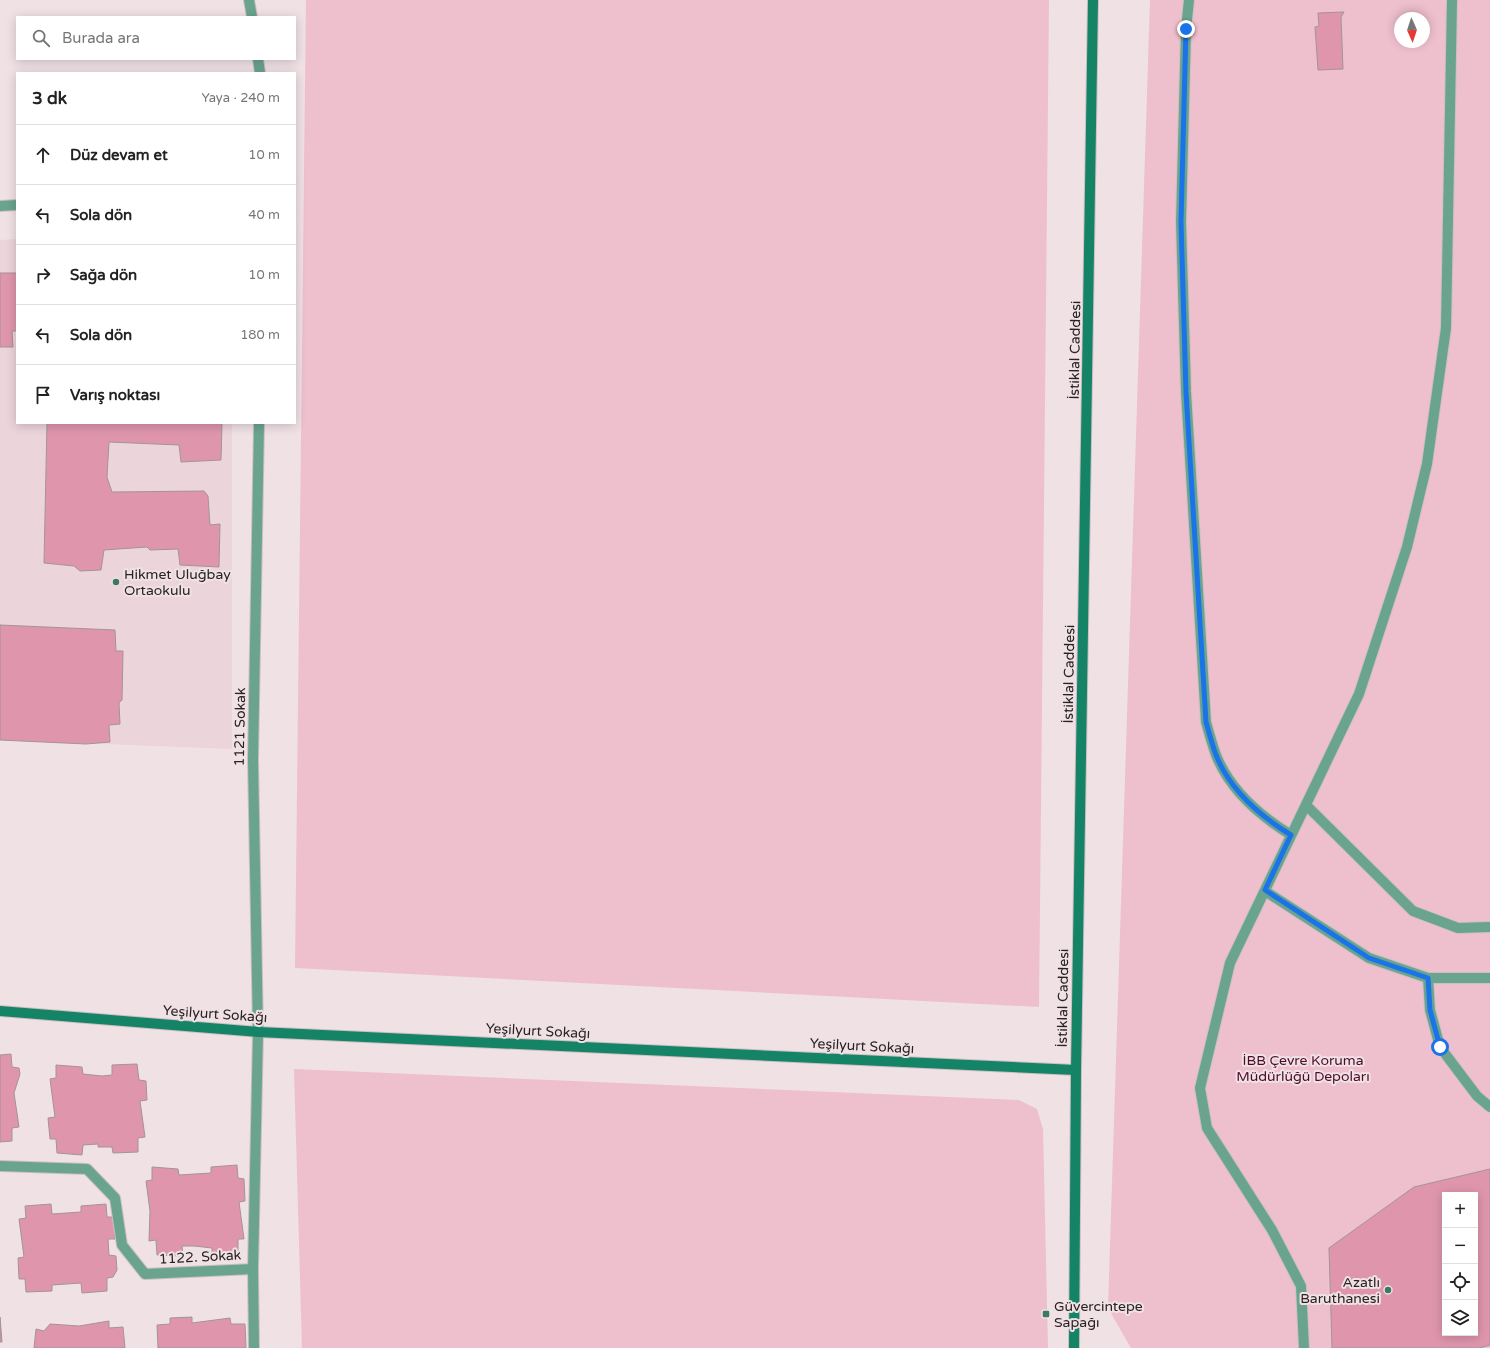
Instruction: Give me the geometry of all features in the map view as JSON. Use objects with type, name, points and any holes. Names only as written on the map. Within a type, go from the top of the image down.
[{"type":"main road","name":"İstiklal Caddesi","points":[[1074,1348],[1076,1070],[1093,0]]},
{"type":"main road","name":"Yeşilyurt Sokağı","points":[[0,1011],[258,1032],[1076,1070]]},
{"type":"street","points":[[249,0],[252,16]]},
{"type":"street","points":[[1189,0],[1186,29],[1181,222],[1186,392],[1206,722],[1217,756],[1230,780],[1249,804],[1271,823],[1291,835]]},
{"type":"street","points":[[1304,1348],[1301,1286],[1272,1230],[1207,1128],[1200,1088],[1230,962],[1359,694],[1407,547],[1427,464],[1446,328],[1452,0]]},
{"type":"street","points":[[258,60],[260,72]]},
{"type":"street","points":[[0,206],[16,205]]},
{"type":"street","name":"1121 Sokak","points":[[254,1348],[253,1269],[258,1032],[253,759],[259,424]]},
{"type":"street","points":[[1306,805],[1413,912],[1458,928],[1490,927]]},
{"type":"street","points":[[1265,890],[1369,958],[1428,978],[1490,978]]},
{"type":"street","points":[[1428,978],[1430,1010],[1440,1047],[1477,1096],[1490,1107]]},
{"type":"street","name":"1122. Sokak","points":[[0,1166],[87,1169],[115,1198],[122,1245],[145,1274],[253,1269]]},
{"type":"shaded area","name":"Hikmet Uluğbay Ortaokulu","points":[[16,239],[16,424],[232,424],[232,749],[0,740],[0,240]]},
{"type":"green space","points":[[306,0],[1049,0],[1039,1007],[295,968]]},
{"type":"green space","name":"İBB Çevre Koruma Müdürlüğü Depoları","points":[[1150,0],[1490,0],[1490,1348],[1131,1348],[1108,1308]]},
{"type":"green space","points":[[294,1069],[1019,1100],[1037,1109],[1043,1129],[1048,1348],[302,1348]]},
{"type":"building","points":[[1344,12],[1341,17],[1343,69],[1318,70],[1315,27],[1319,26],[1318,13]]},
{"type":"building","points":[[0,273],[16,273],[16,331],[12,331],[13,347],[0,347]]},
{"type":"building","points":[[47,424],[222,424],[221,460],[181,462],[179,445],[109,442],[107,477],[112,492],[204,491],[208,496],[210,525],[220,524],[219,567],[180,565],[178,549],[150,550],[147,547],[104,550],[101,570],[80,571],[74,566],[44,563]]},
{"type":"building","points":[[0,625],[115,630],[116,651],[123,651],[122,700],[119,703],[120,724],[109,725],[110,742],[86,744],[0,740]]},
{"type":"building","points":[[11,1054],[12,1067],[19,1068],[20,1074],[14,1093],[19,1127],[12,1128],[12,1141],[0,1142],[0,1055]]},
{"type":"building","points":[[137,1064],[139,1080],[146,1081],[147,1100],[140,1101],[145,1137],[138,1138],[138,1152],[113,1153],[112,1147],[98,1147],[98,1144],[83,1145],[82,1155],[57,1153],[56,1139],[50,1139],[48,1118],[55,1117],[50,1079],[56,1078],[56,1065],[82,1067],[83,1074],[102,1076],[112,1075],[112,1065]]},
{"type":"building","points":[[237,1165],[238,1178],[244,1179],[245,1201],[239,1202],[244,1239],[238,1239],[238,1253],[212,1255],[212,1248],[182,1246],[183,1256],[157,1255],[156,1240],[149,1241],[150,1211],[146,1181],[152,1180],[152,1167],[178,1169],[179,1175],[211,1173],[211,1167]]},
{"type":"building","name":"Azatlı Baruthanesi","points":[[1490,1169],[1490,1345],[1480,1348],[1332,1348],[1329,1248],[1414,1187]]},
{"type":"building","points":[[51,1204],[52,1214],[81,1212],[81,1206],[106,1204],[107,1217],[114,1217],[115,1239],[108,1239],[109,1255],[116,1256],[117,1270],[113,1277],[107,1278],[107,1291],[82,1293],[81,1283],[52,1285],[52,1291],[26,1292],[25,1279],[19,1279],[18,1258],[24,1257],[19,1219],[26,1218],[25,1206]]},
{"type":"building","points":[[0,1317],[2,1342],[0,1342]]},
{"type":"building","points":[[192,1317],[192,1323],[230,1318],[231,1324],[245,1324],[246,1348],[158,1348],[157,1325],[170,1324],[170,1318]]},
{"type":"building","points":[[109,1321],[109,1328],[123,1327],[125,1348],[34,1348],[36,1329],[44,1331],[50,1324],[79,1326]]},
{"type":"place","name":"Hikmet Uluğbay Ortaokulu","points":[[116,582]]},
{"type":"place","name":"Azatlı Baruthanesi","points":[[1388,1290]]},
{"type":"place","name":"Güvercintepe Sapağı","points":[[1046,1314]]},
{"type":"route","points":[[1186,29],[1181,222],[1186,392],[1202,680],[1206,722],[1217,756],[1230,780],[1249,804],[1271,823],[1291,835],[1265,890],[1369,958],[1428,978],[1430,1010],[1440,1047]]}]
